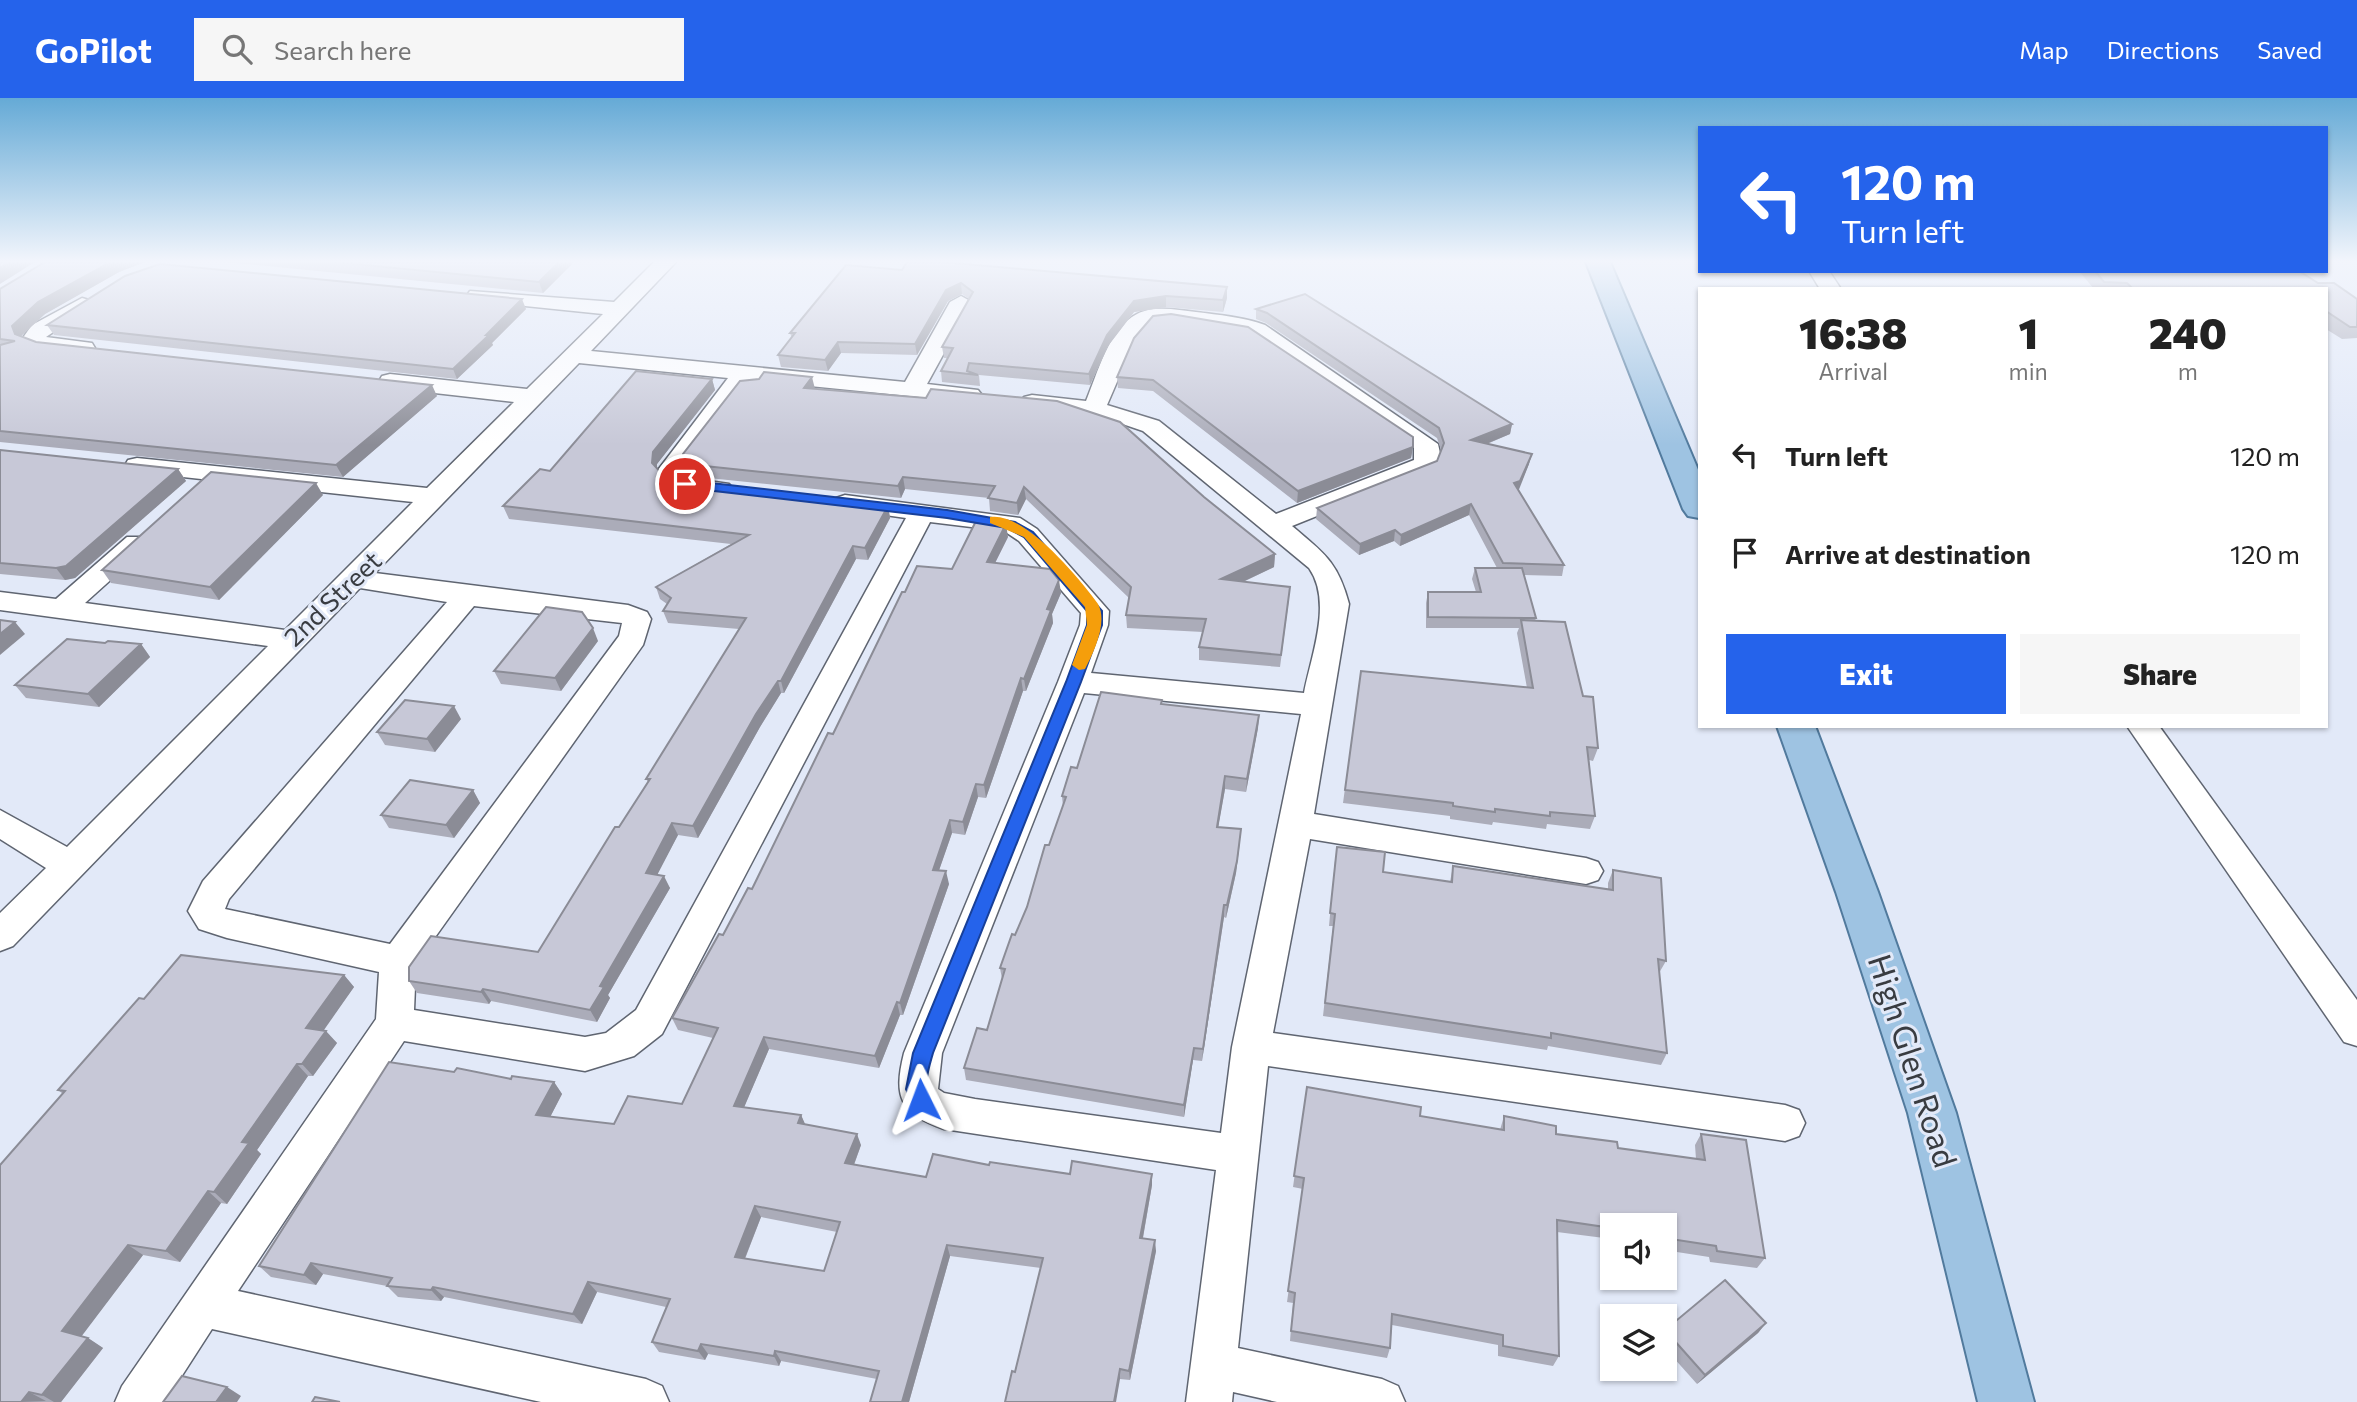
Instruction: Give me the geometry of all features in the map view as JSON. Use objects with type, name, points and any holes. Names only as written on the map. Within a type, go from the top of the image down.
[{"type":"main road","points":[[1623,323],[1698,507]]},
{"type":"main road","name":"High Glen Road","points":[[1797,728],[1857,892],[1932,1113],[2006,1402]]},
{"type":"street","points":[[52,323],[40,330],[33,339],[44,344],[112,351]]},
{"type":"street","name":"2nd Street","points":[[0,936],[606,323]]},
{"type":"street","points":[[913,388],[949,323]]},
{"type":"street","points":[[1094,409],[1126,337],[1141,323]]},
{"type":"street","points":[[1227,323],[1257,330],[1426,444],[1428,453],[1425,464],[1272,525]]},
{"type":"street","points":[[575,356],[913,388],[1094,409],[1132,417],[1151,426],[1319,562],[1332,588],[1335,604],[1251,1047],[1211,1384],[1382,1402]]},
{"type":"street","points":[[743,374],[671,470],[674,478],[685,484],[748,492]]},
{"type":"street","points":[[371,379],[534,397]]},
{"type":"street","points":[[106,462],[436,497]]},
{"type":"street","points":[[183,500],[213,473]]},
{"type":"street","points":[[815,499],[997,520],[1021,529],[1095,611],[1094,625],[1073,682],[923,1053],[916,1089],[921,1100],[954,1114],[1238,1154]]},
{"type":"street","points":[[395,1023],[585,1054],[604,1052],[637,1035],[649,1022],[923,511]]},
{"type":"street","points":[[61,610],[152,528]]},
{"type":"street","points":[[138,1402],[395,1023],[398,961],[527,787],[634,638],[638,627],[638,619],[628,614],[467,596],[355,579]]},
{"type":"street","points":[[398,961],[227,924],[212,919],[206,911],[215,891],[467,596]]},
{"type":"street","points":[[0,601],[291,640]]},
{"type":"street","points":[[1073,682],[1315,705]]},
{"type":"street","points":[[2143,728],[2357,1030]]},
{"type":"street","points":[[0,823],[69,865]]},
{"type":"street","points":[[1295,824],[1586,871]]},
{"type":"street","points":[[1251,1047],[1785,1123]]},
{"type":"street","points":[[202,1304],[646,1402]]},
{"type":"building","points":[[0,323],[15,323],[12,326],[15,334],[36,342],[432,385],[336,465],[0,431],[0,345],[15,341],[0,339]]},
{"type":"building","points":[[50,323],[498,323],[453,369],[47,325]]},
{"type":"building","points":[[798,323],[927,323],[915,344],[838,342],[825,360],[778,355],[795,333],[790,333]]},
{"type":"building","points":[[956,323],[1117,323],[1107,335],[1089,374],[969,363],[967,371],[978,375],[941,371],[953,348],[942,347]]},
{"type":"building","points":[[1147,323],[1223,323],[1248,327],[1413,437],[1413,447],[1298,491],[1153,380],[1117,377],[1134,338]]},
{"type":"building","points":[[1282,323],[1351,323],[1512,424],[1471,440],[1532,454],[1520,481],[1514,483],[1564,565],[1503,563],[1471,504],[1401,535],[1395,530],[1360,544],[1317,508],[1437,461],[1444,443],[1439,428]]},
{"type":"building","points":[[2344,323],[2357,323],[2357,327]]},
{"type":"building","points":[[636,371],[712,379],[653,452],[652,463],[664,476],[690,485],[888,506],[865,548],[853,546],[781,681],[778,681],[756,714],[693,826],[672,823],[646,873],[664,876],[600,986],[604,987],[590,1010],[483,989],[481,992],[409,981],[409,967],[431,936],[538,952],[615,827],[619,827],[650,779],[646,779],[746,618],[663,611],[671,598],[656,587],[749,535],[503,506],[540,469],[550,471]]},
{"type":"building","points":[[764,372],[812,377],[804,388],[926,398],[931,389],[1057,401],[1120,422],[1204,497],[1275,554],[1221,579],[1290,587],[1281,655],[1199,647],[1206,619],[1126,615],[1131,587],[1024,487],[1017,503],[988,498],[995,486],[903,477],[898,486],[685,462],[683,454],[740,381],[759,379]]},
{"type":"building","points":[[0,450],[178,469],[66,566],[56,568],[0,563]]},
{"type":"building","points":[[211,472],[316,483],[210,587],[102,570]]},
{"type":"building","points":[[978,517],[1006,524],[987,562],[1050,569],[1059,580],[1047,609],[1051,610],[1024,679],[1021,678],[984,785],[976,784],[963,822],[950,820],[933,870],[946,871],[900,1003],[897,1002],[875,1056],[764,1037],[734,1106],[801,1115],[798,1123],[857,1134],[845,1163],[926,1177],[933,1154],[989,1165],[990,1162],[1070,1174],[1072,1161],[1152,1174],[1140,1238],[1155,1240],[1129,1371],[1120,1369],[1114,1402],[1005,1402],[1043,1258],[947,1245],[902,1402],[870,1402],[879,1371],[775,1351],[774,1356],[701,1344],[698,1351],[652,1342],[670,1299],[588,1282],[573,1314],[433,1287],[431,1290],[387,1286],[392,1278],[311,1263],[304,1275],[259,1266],[389,1062],[454,1072],[457,1068],[511,1079],[512,1076],[554,1082],[536,1115],[614,1124],[628,1096],[682,1104],[718,1028],[672,1018],[719,934],[723,935],[748,888],[752,889],[828,733],[833,734],[917,566],[952,569]],"holes":[[[755,1206],[840,1222],[824,1271],[735,1257]]]},
{"type":"building","points":[[1475,568],[1522,568],[1536,618],[1428,617],[1428,592],[1481,592]]},
{"type":"building","points":[[546,607],[582,612],[593,628],[555,678],[494,671]]},
{"type":"building","points":[[0,620],[15,622],[0,634]]},
{"type":"building","points":[[1521,620],[1565,622],[1583,696],[1593,697],[1598,748],[1587,747],[1595,816],[1550,812],[1550,816],[1495,809],[1495,812],[1453,806],[1453,803],[1345,790],[1361,671],[1533,688]]},
{"type":"building","points":[[67,639],[141,644],[88,694],[15,685]]},
{"type":"building","points":[[1101,692],[1162,700],[1161,704],[1259,715],[1247,779],[1225,776],[1217,827],[1241,829],[1237,861],[1227,905],[1224,905],[1203,1049],[1194,1048],[1184,1105],[964,1068],[977,1028],[987,1030],[1005,969],[1000,968],[1012,934],[1015,935],[1027,907],[1045,845],[1049,845],[1066,797],[1062,796],[1071,767],[1077,768]]},
{"type":"building","points":[[405,700],[454,706],[427,739],[377,732]]},
{"type":"building","points":[[410,780],[473,790],[446,825],[381,815]]},
{"type":"building","points":[[1337,847],[1385,852],[1383,872],[1452,882],[1453,866],[1613,890],[1613,870],[1661,878],[1666,961],[1658,959],[1667,1053],[1551,1033],[1551,1038],[1325,1003],[1335,914],[1330,913]]},
{"type":"building","points":[[181,955],[344,975],[306,1028],[326,1031],[302,1064],[297,1064],[242,1142],[249,1143],[214,1192],[208,1191],[166,1251],[128,1245],[62,1331],[88,1338],[42,1395],[29,1392],[21,1402],[0,1402],[0,1165],[65,1091],[58,1090],[139,998],[144,999]]},
{"type":"building","points":[[1307,1087],[1421,1107],[1420,1116],[1504,1130],[1504,1116],[1556,1126],[1556,1134],[1617,1142],[1618,1148],[1705,1160],[1701,1134],[1746,1140],[1765,1258],[1717,1251],[1716,1246],[1677,1240],[1677,1213],[1600,1213],[1600,1226],[1557,1220],[1559,1356],[1503,1346],[1503,1335],[1392,1314],[1390,1348],[1291,1331],[1295,1293],[1288,1291],[1304,1178],[1294,1176]]},
{"type":"building","points":[[1725,1280],[1766,1323],[1705,1375],[1677,1344],[1677,1320]]},
{"type":"building","points":[[182,1376],[227,1387],[216,1402],[163,1402]]},
{"type":"building","points":[[315,1397],[340,1402],[312,1402]]},
{"type":"slow traffic","points":[[995,520],[1021,529],[1028,535],[1091,604],[1095,611],[1094,625],[1079,665]]},
{"type":"route","points":[[685,484],[997,520],[1010,524],[1028,535],[1095,611],[1094,625],[1073,682],[923,1053],[916,1078],[916,1089],[921,1100]]}]
